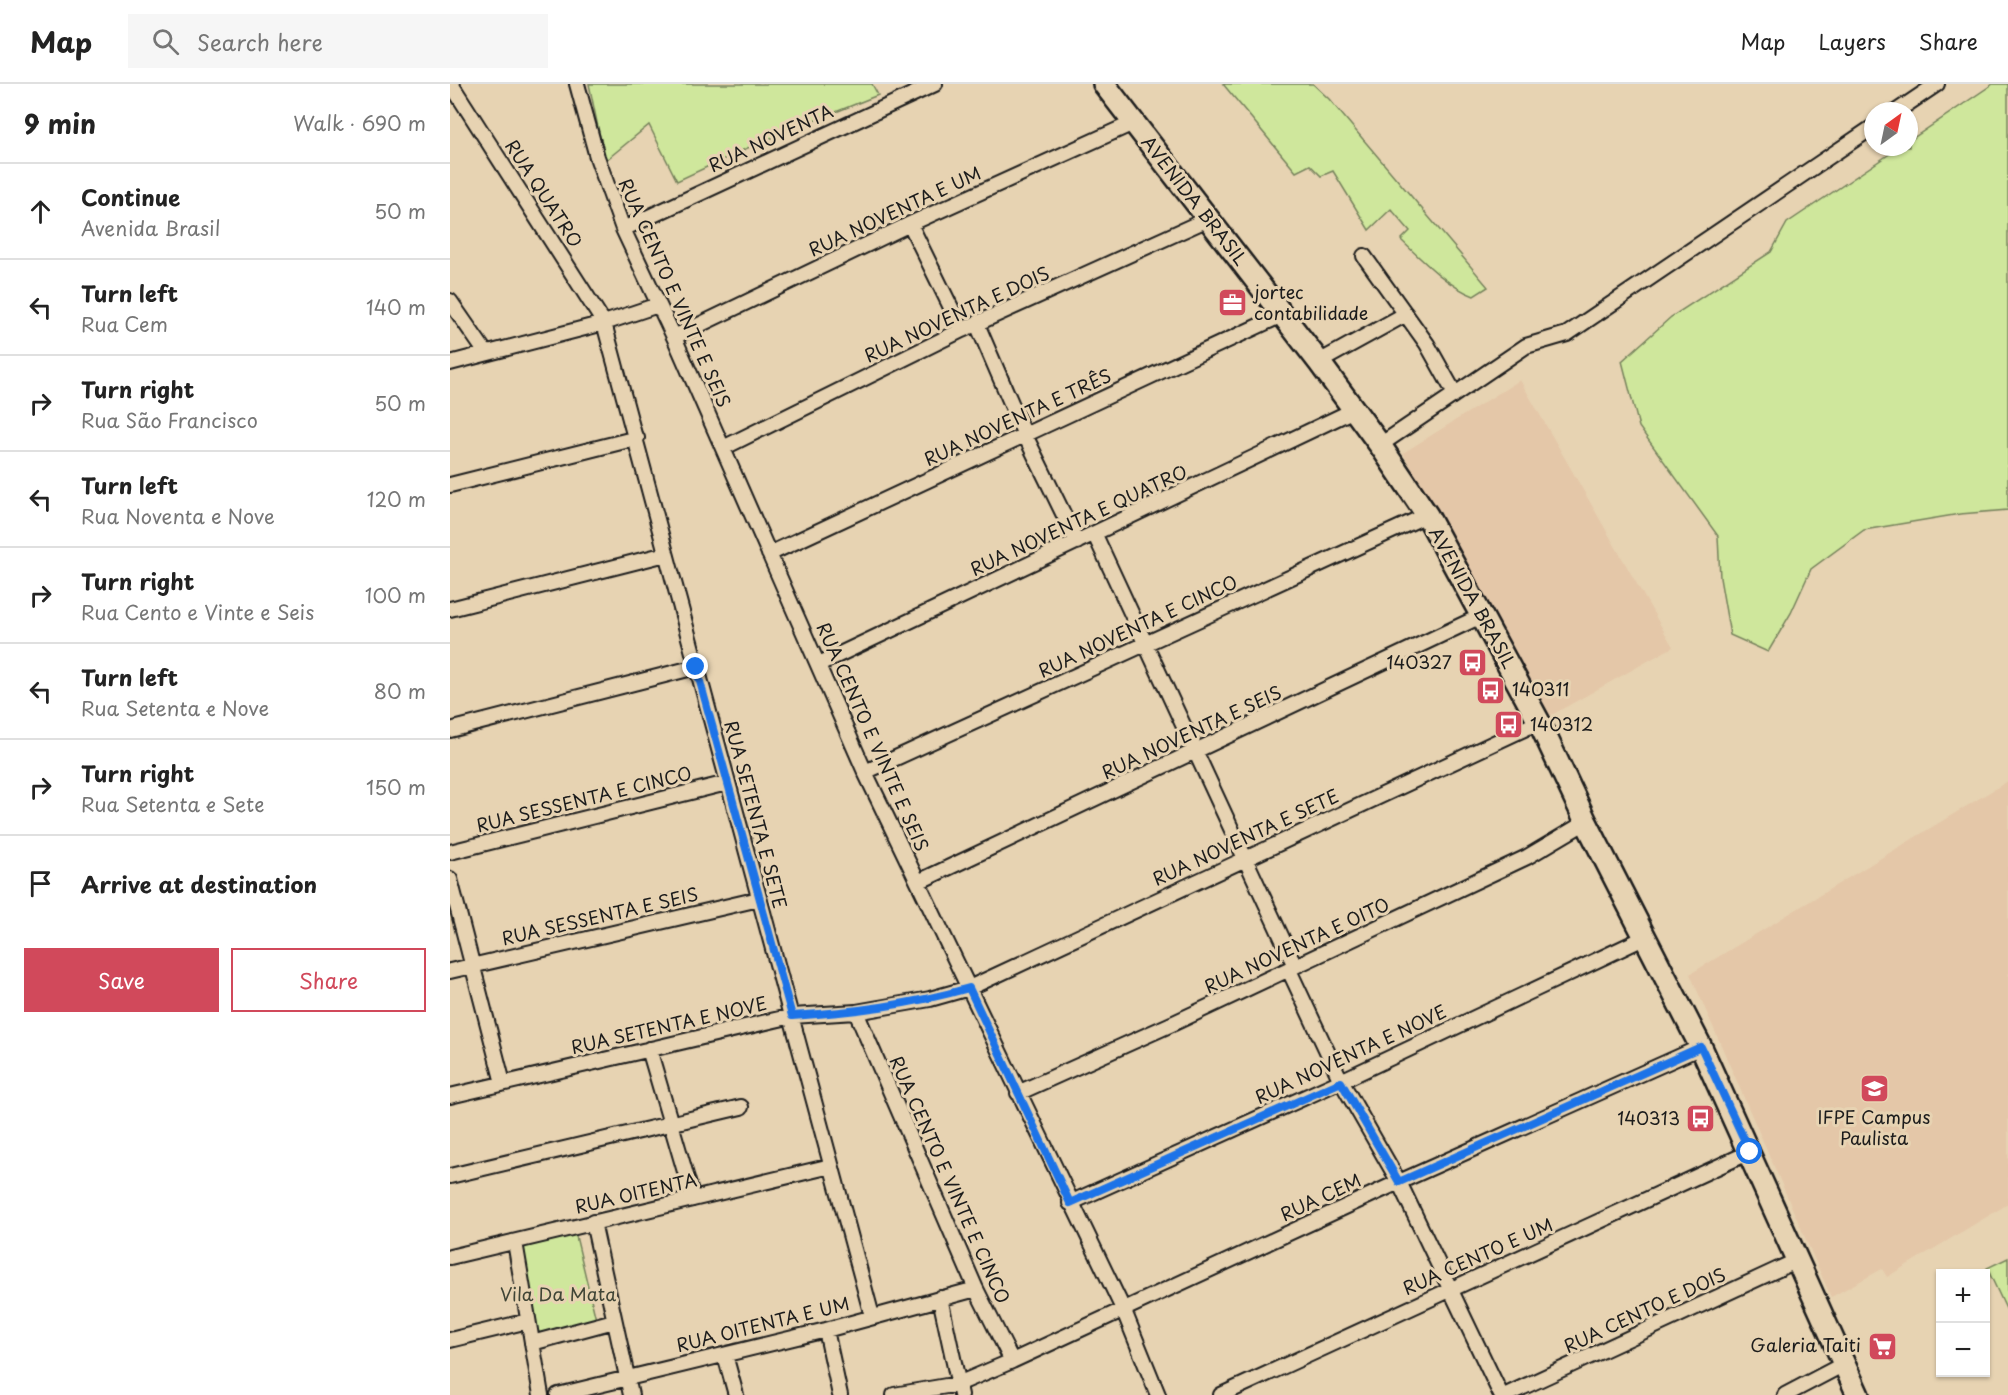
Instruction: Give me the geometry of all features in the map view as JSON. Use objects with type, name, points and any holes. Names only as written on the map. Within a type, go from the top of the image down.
[{"type":"main road","name":"AVENIDA BRASIL","points":[[1104,84],[1319,362],[1380,445],[1426,514],[1539,722],[1586,822],[1701,1047],[1858,1395]]},
{"type":"street","name":"RUA QUATRO","points":[[451,84],[604,323]]},
{"type":"street","name":"RUA CENTO E VINTE E SEIS","points":[[577,84],[597,158],[623,229],[674,338],[866,772],[1070,1203],[1124,1311],[1158,1395]]},
{"type":"street","name":"RUA NOVENTA","points":[[623,229],[935,84]]},
{"type":"street","points":[[1910,102],[1937,84]]},
{"type":"street","name":"RUA NOVENTA E UM","points":[[674,338],[910,224],[1133,123]]},
{"type":"street","points":[[1380,445],[1526,346],[1567,334],[1864,133]]},
{"type":"street","name":"RUA NOVENTA E DOIS","points":[[723,448],[962,330],[1208,219]]},
{"type":"street","points":[[910,224],[962,330]]},
{"type":"street","points":[[1364,256],[1427,344],[1455,394]]},
{"type":"street","points":[[450,301],[486,353]]},
{"type":"street","points":[[450,363],[604,323],[658,305]]},
{"type":"street","points":[[1319,362],[1406,314]]},
{"type":"street","name":"RUA NOVENTA E TRÊS","points":[[769,554],[1024,433],[1282,315]]},
{"type":"street","name":"RUA SETENTA E SETE","points":[[604,323],[637,438],[727,783],[872,1316]]},
{"type":"street","points":[[976,324],[1024,433],[1077,542]]},
{"type":"street","name":"RUA NOVENTA E QUATRO","points":[[819,664],[1095,535],[1354,410]]},
{"type":"street","points":[[450,485],[637,438]]},
{"type":"street","name":"RUA NOVENTA E CINCO","points":[[866,772],[1426,514]]},
{"type":"street","points":[[1095,535],[1143,643],[1245,859],[1341,1082],[1399,1182],[1501,1395]]},
{"type":"street","points":[[450,609],[666,554]]},
{"type":"street","name":"RUA NOVENTA E SEIS","points":[[918,882],[1196,753],[1481,616]]},
{"type":"street","points":[[450,730],[696,667]]},
{"type":"street","name":"RUA NOVENTA E SETE","points":[[969,988],[1539,722]]},
{"type":"street","name":"RUA SESSENTA E CINCO","points":[[450,852],[727,783]]},
{"type":"street","name":"RUA NOVENTA E OITO","points":[[1018,1093],[1292,968],[1527,857],[1586,822]]},
{"type":"street","points":[[450,879],[503,1083]]},
{"type":"street","name":"RUA SESSENTA E SEIS","points":[[450,971],[759,899]]},
{"type":"street","name":"RUA NOVENTA E NOVE","points":[[1070,1203],[1341,1082],[1646,937]]},
{"type":"street","name":"RUA SETENTA E NOVE","points":[[450,1096],[792,1016],[856,1012],[930,999],[969,988]]},
{"type":"street","name":"RUA CENTO E VINTE E CINCO","points":[[856,1012],[976,1289],[1012,1361]]},
{"type":"street","name":"RUA CEM","points":[[894,1395],[959,1389],[1012,1361],[1399,1182],[1701,1047]]},
{"type":"street","points":[[649,1049],[693,1199]]},
{"type":"street","points":[[450,1176],[741,1107]]},
{"type":"street","name":"RUA CENTO E UM","points":[[1221,1395],[1750,1152]]},
{"type":"street","name":"RUA OITENTA","points":[[450,1257],[831,1166]]},
{"type":"street","points":[[593,1222],[631,1395]]},
{"type":"street","points":[[514,1242],[541,1395]]},
{"type":"street","name":"RUA CENTO E DOIS","points":[[1506,1395],[1798,1260]]},
{"type":"street","name":"RUA OITENTA E UM","points":[[558,1395],[627,1376],[826,1330],[976,1289]]},
{"type":"street","points":[[940,1298],[959,1389]]},
{"type":"street","points":[[450,1340],[528,1321]]},
{"type":"street","points":[[532,1343],[614,1322]]},
{"type":"street","points":[[826,1330],[840,1395]]},
{"type":"street","points":[[725,1355],[736,1395]]},
{"type":"street","points":[[1785,1395],[1844,1364]]},
{"type":"shaded area","points":[[1520,380],[1673,647],[1548,717],[1403,453]]},
{"type":"shaded area","name":"IFPE Campus Paulista","points":[[2008,781],[2008,1204],[1887,1277],[1882,1269],[1831,1297],[1690,974]]},
{"type":"green space","points":[[589,84],[872,84],[878,95],[756,144],[677,181],[649,125],[605,161]]},
{"type":"green space","points":[[1223,84],[1313,84],[1329,99],[1488,287],[1474,296],[1435,271],[1401,240],[1410,231],[1391,209],[1369,230],[1333,171],[1321,176],[1310,165],[1296,172]]},
{"type":"green space","points":[[1993,84],[2008,84],[2008,510],[1960,514],[1864,530],[1811,569],[1791,613],[1768,652],[1730,635],[1720,578],[1718,536],[1639,427],[1622,361],[1671,317],[1771,252],[1787,223],[1887,156],[1918,156],[1918,135]]},
{"type":"green space","name":"Vila Da Mata","points":[[575,1232],[597,1324],[534,1340],[517,1244]]},
{"type":"green space","points":[[2008,1258],[2008,1313],[1990,1274],[1990,1269],[1987,1268]]},
{"type":"place","name":"jortec contabilidade","points":[[1233,303]]},
{"type":"place","name":"140327","points":[[1473,663]]},
{"type":"place","name":"140311","points":[[1491,690]]},
{"type":"place","name":"140312","points":[[1509,725]]},
{"type":"place","name":"IFPE Campus Paulista","points":[[1874,1089]]},
{"type":"place","name":"140313","points":[[1701,1119]]},
{"type":"place","name":"Galeria Taiti","points":[[1882,1346]]},
{"type":"route","points":[[696,667],[792,1016],[856,1012],[930,999],[969,988],[1070,1203],[1341,1082],[1399,1182],[1701,1047],[1750,1152]]}]
